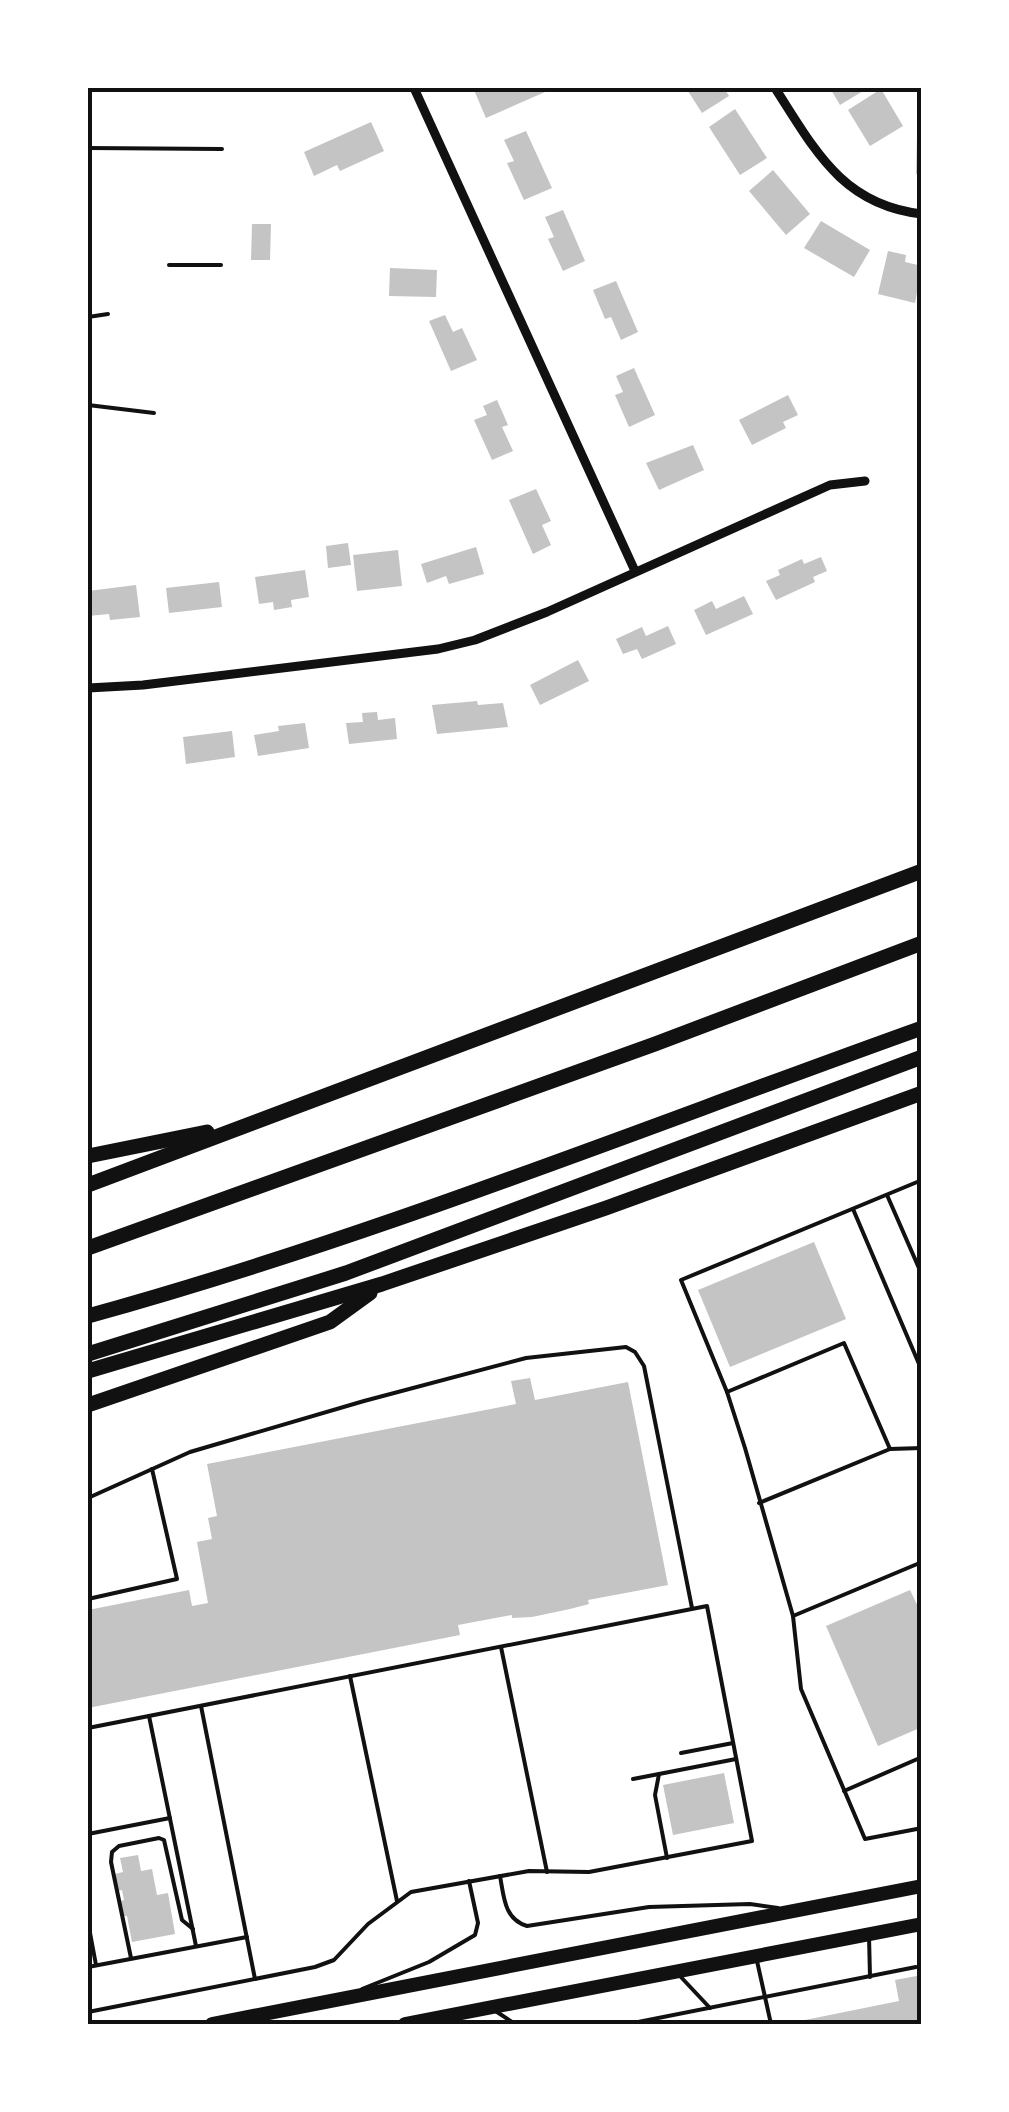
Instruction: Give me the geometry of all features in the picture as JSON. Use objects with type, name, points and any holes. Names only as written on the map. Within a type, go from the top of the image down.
[{"type":"highway","points":[[88,1184],[922,871]]},
{"type":"highway","points":[[88,1248],[655,1044],[922,943]]},
{"type":"highway","points":[[88,1316],[416,1211],[922,1028]]},
{"type":"highway","points":[[88,1354],[364,1266],[922,1057]]},
{"type":"highway","points":[[88,1371],[382,1284],[606,1208],[922,1093]]},
{"type":"highway","points":[[88,1156],[250,1123]]},
{"type":"highway","points":[[88,1406],[330,1322],[382,1284]]},
{"type":"highway","points":[[212,2024],[922,1886]]},
{"type":"highway","points":[[405,2024],[446,2021],[490,2008],[922,1924]]},
{"type":"street","points":[[414,88],[635,572]]},
{"type":"street","points":[[775,88],[832,171],[850,189],[872,203],[922,214]]},
{"type":"street","points":[[88,688],[438,650],[516,626],[815,491],[865,481]]},
{"type":"lane","points":[[88,148],[222,149]]},
{"type":"lane","points":[[170,265],[221,265]]},
{"type":"lane","points":[[88,317],[108,314]]},
{"type":"lane","points":[[88,405],[154,414]]},
{"type":"lane","points":[[922,1180],[682,1280],[727,1392],[793,1616],[801,1689],[865,1839],[922,1828]]},
{"type":"lane","points":[[887,1195],[922,1275]]},
{"type":"lane","points":[[853,1209],[922,1371]]},
{"type":"lane","points":[[727,1392],[844,1343],[890,1449]]},
{"type":"lane","points":[[88,1498],[190,1452],[346,1406],[526,1358],[626,1347],[636,1352],[644,1366],[692,1609]]},
{"type":"lane","points":[[759,1503],[890,1449],[922,1448]]},
{"type":"lane","points":[[88,1599],[178,1579],[152,1469]]},
{"type":"lane","points":[[793,1616],[922,1562]]},
{"type":"lane","points":[[88,1728],[707,1606],[752,1842],[574,1874],[529,1870],[411,1892],[368,1924],[334,1960],[88,2012]]},
{"type":"lane","points":[[502,1647],[547,1872]]},
{"type":"lane","points":[[350,1676],[397,1901]]},
{"type":"lane","points":[[201,1706],[255,1979]]},
{"type":"lane","points":[[149,1716],[196,1946]]},
{"type":"lane","points":[[681,1753],[733,1743]]},
{"type":"lane","points":[[844,1791],[922,1757]]},
{"type":"lane","points":[[634,1780],[736,1759]]},
{"type":"lane","points":[[659,1774],[655,1795],[668,1858]]},
{"type":"lane","points":[[88,1834],[170,1818]]},
{"type":"lane","points":[[131,1958],[111,1862],[112,1852],[119,1846],[164,1840],[182,1920],[193,1930]]},
{"type":"lane","points":[[500,1876],[508,1912],[514,1922],[527,1926],[648,1906],[750,1904],[798,1910]]},
{"type":"lane","points":[[332,2000],[463,1945],[475,1934],[478,1923],[469,1881]]},
{"type":"lane","points":[[88,1922],[96,1965]]},
{"type":"lane","points":[[869,1934],[870,1976]]},
{"type":"lane","points":[[88,1967],[247,1937]]},
{"type":"lane","points":[[756,1956],[771,2024]]},
{"type":"lane","points":[[628,2024],[916,1967]]},
{"type":"lane","points":[[675,1971],[710,2008]]},
{"type":"lane","points":[[490,2008],[514,2024]]},
{"type":"building","points":[[543,88],[545,92],[486,118],[474,90]]},
{"type":"building","points":[[686,88],[724,88],[729,96],[702,113]]},
{"type":"building","points":[[830,88],[868,88],[840,105]]},
{"type":"building","points":[[881,89],[903,126],[870,146],[848,110]]},
{"type":"building","points":[[735,109],[767,158],[740,175],[709,127]]},
{"type":"building","points":[[371,122],[384,151],[340,171],[337,165],[314,176],[304,152]]},
{"type":"building","points":[[526,131],[552,188],[524,200],[507,163],[514,161],[504,140]]},
{"type":"building","points":[[917,136],[922,136],[922,174],[916,174]]},
{"type":"building","points":[[773,170],[810,214],[786,235],[749,191]]},
{"type":"building","points":[[563,210],[585,261],[563,271],[548,239],[554,237],[545,217]]},
{"type":"building","points":[[821,221],[870,250],[854,277],[804,248]]},
{"type":"building","points":[[252,224],[271,224],[270,260],[251,260]]},
{"type":"building","points":[[888,251],[906,255],[905,262],[922,266],[915,303],[878,294]]},
{"type":"building","points":[[390,268],[437,270],[436,297],[389,296]]},
{"type":"building","points":[[616,281],[638,332],[621,340],[611,317],[605,319],[593,290]]},
{"type":"building","points":[[445,315],[453,332],[462,328],[477,360],[451,371],[429,321]]},
{"type":"building","points":[[634,368],[655,415],[629,427],[615,395],[623,392],[616,376]]},
{"type":"building","points":[[788,395],[798,415],[783,422],[786,428],[752,445],[739,420]]},
{"type":"building","points":[[497,400],[508,425],[502,427],[513,451],[492,460],[474,420],[487,415],[483,406]]},
{"type":"building","points":[[693,445],[704,470],[659,490],[646,463]]},
{"type":"building","points":[[536,489],[551,521],[542,525],[551,545],[533,554],[509,500]]},
{"type":"building","points":[[348,543],[351,565],[328,568],[326,546]]},
{"type":"building","points":[[476,547],[484,574],[449,584],[446,576],[427,583],[421,564]]},
{"type":"building","points":[[398,550],[402,586],[357,591],[353,555]]},
{"type":"building","points":[[821,557],[827,571],[813,577],[815,582],[776,600],[766,581],[780,575],[778,570],[802,559],[804,564]]},
{"type":"building","points":[[305,570],[309,597],[291,600],[292,607],[274,610],[273,602],[259,604],[255,577]]},
{"type":"building","points":[[219,582],[222,607],[169,613],[166,588]]},
{"type":"building","points":[[136,585],[140,617],[110,620],[109,614],[88,616],[88,591]]},
{"type":"building","points":[[744,596],[753,614],[706,635],[694,610],[712,601],[716,609]]},
{"type":"building","points":[[668,626],[676,644],[642,659],[637,649],[623,654],[616,639],[642,627],[646,636]]},
{"type":"building","points":[[578,660],[589,681],[540,705],[530,685]]},
{"type":"building","points":[[477,701],[478,705],[503,703],[508,727],[437,734],[432,705]]},
{"type":"building","points":[[377,712],[378,720],[395,718],[397,739],[349,744],[346,723],[363,722],[362,713]]},
{"type":"building","points":[[305,723],[309,748],[258,756],[254,735],[279,731],[278,726]]},
{"type":"building","points":[[232,731],[235,757],[186,764],[183,737]]},
{"type":"building","points":[[814,1242],[846,1319],[730,1367],[698,1290]]},
{"type":"building","points":[[530,1378],[535,1400],[628,1382],[668,1585],[588,1600],[589,1604],[532,1617],[512,1615],[458,1625],[460,1635],[88,1708],[88,1610],[189,1590],[192,1606],[208,1603],[197,1542],[212,1539],[208,1518],[217,1516],[207,1464],[516,1404],[511,1381]]},
{"type":"building","points":[[910,1590],[922,1615],[922,1727],[878,1746],[826,1626]]},
{"type":"building","points":[[724,1773],[734,1823],[673,1835],[663,1785]]},
{"type":"building","points":[[138,1855],[141,1871],[152,1869],[157,1895],[168,1893],[175,1934],[132,1942],[115,1874],[123,1872],[120,1858]]},
{"type":"building","points":[[922,1975],[922,2019],[908,2024],[785,2024],[899,2001],[895,1980]]}]
